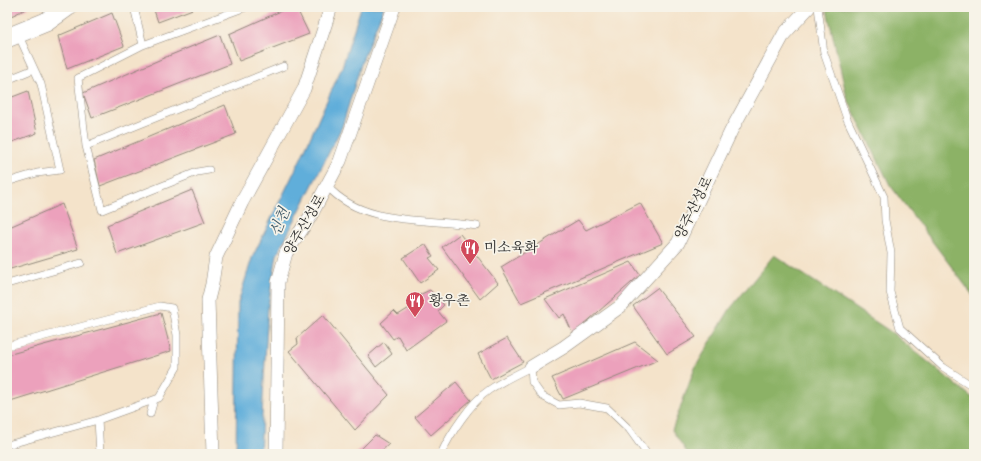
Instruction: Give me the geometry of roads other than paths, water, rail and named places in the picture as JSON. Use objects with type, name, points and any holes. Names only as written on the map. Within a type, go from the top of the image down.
[{"type":"street","points":[[213,454],[208,300],[216,257],[242,202],[304,89],[331,7]]},
{"type":"street","name":"양주산성로","points":[[276,454],[278,282],[286,253],[310,217],[340,161],[394,7]]},
{"type":"street","name":"양주산성로","points":[[531,367],[564,347],[621,306],[678,243],[731,131],[784,34],[809,7]]},
{"type":"street","points":[[13,36],[46,22],[62,9]]},
{"type":"lane","points":[[134,7],[143,45]]},
{"type":"lane","points":[[209,170],[198,172],[102,210],[86,146],[78,78],[143,45],[246,7]]},
{"type":"lane","points":[[818,7],[824,53],[847,119],[884,197],[885,220],[891,253],[890,292],[900,328],[944,368],[974,387]]},
{"type":"lane","points":[[7,182],[37,173],[60,170],[41,84],[34,69],[13,36]]},
{"type":"lane","points":[[86,146],[284,66]]},
{"type":"lane","points":[[7,80],[34,69]]},
{"type":"lane","points":[[327,186],[335,194],[356,208],[398,219],[449,222],[477,226]]},
{"type":"lane","points":[[7,284],[81,263]]},
{"type":"lane","points":[[7,346],[160,306],[172,308],[177,335],[177,367],[159,398],[98,420],[7,445]]},
{"type":"lane","points":[[441,454],[448,440],[470,409],[488,391],[531,367],[532,382],[542,396],[559,405],[579,403],[607,408],[629,429],[647,454]]},
{"type":"lane","points":[[150,414],[154,400]]},
{"type":"lane","points":[[98,420],[100,454]]},
{"type":"water","name":"신천","points":[[361,7],[384,7],[362,61],[342,127],[277,255],[268,306],[260,454],[236,454],[238,303],[252,258],[302,156],[342,67]]},
{"type":"place","name":"미소육화","points":[[470,265]]},
{"type":"place","name":"황우촌","points":[[415,318]]}]
